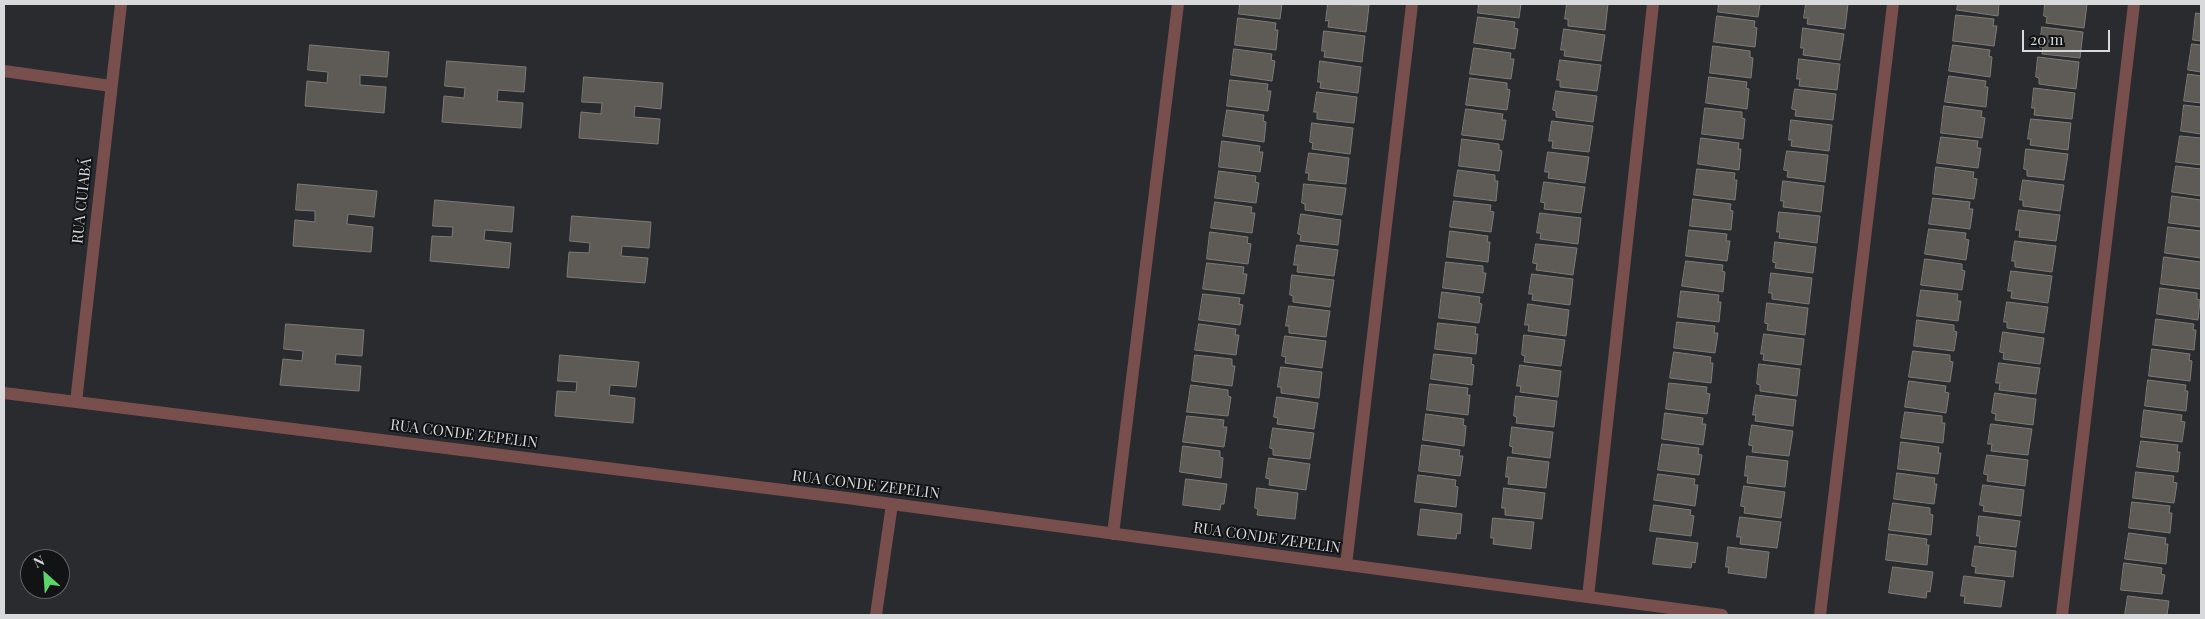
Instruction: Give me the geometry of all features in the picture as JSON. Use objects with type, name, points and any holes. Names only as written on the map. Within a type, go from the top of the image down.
[{"type":"street","name":"RUA CUIABÁ","points":[[76,402],[111,86],[122,4]]},
{"type":"street","points":[[1113,534],[1178,4]]},
{"type":"street","points":[[1346,565],[1412,4]]},
{"type":"street","points":[[1588,597],[1653,4]]},
{"type":"street","points":[[1820,615],[1893,4]]},
{"type":"street","points":[[2062,615],[2134,4]]},
{"type":"street","points":[[4,71],[111,86]]},
{"type":"street","name":"RUA CONDE ZEPELIN","points":[[4,393],[892,504],[1722,615]]},
{"type":"street","points":[[876,615],[892,504]]},
{"type":"building","points":[[1240,4],[1282,4],[1280,19],[1239,14]]},
{"type":"building","points":[[1328,4],[1369,5],[1366,32],[1328,27],[1329,20],[1326,21]]},
{"type":"building","points":[[1479,4],[1521,4],[1519,18],[1478,13]]},
{"type":"building","points":[[1567,4],[1608,4],[1605,30],[1568,26],[1568,19],[1565,19]]},
{"type":"building","points":[[1719,4],[1760,4],[1758,17],[1718,12]]},
{"type":"building","points":[[1806,4],[1848,4],[1845,29],[1807,24],[1808,18],[1804,18]]},
{"type":"building","points":[[1958,4],[1999,4],[1998,16],[1957,10]]},
{"type":"building","points":[[2045,4],[2087,4],[2084,28],[2046,23],[2047,17],[2044,16]]},
{"type":"building","points":[[2196,13],[2201,14],[2201,41],[2193,40]]},
{"type":"building","points":[[1956,15],[1994,19],[1993,26],[1997,26],[1994,46],[1953,41]]},
{"type":"building","points":[[1717,16],[1755,21],[1754,27],[1757,28],[1755,47],[1714,42]]},
{"type":"building","points":[[1478,17],[1515,22],[1514,28],[1518,29],[1515,49],[1474,43]]},
{"type":"building","points":[[1238,18],[1276,23],[1275,30],[1278,30],[1276,50],[1235,45]]},
{"type":"building","points":[[2042,27],[2083,32],[2080,58],[2042,54],[2043,47],[2040,47]]},
{"type":"building","points":[[1803,28],[1844,34],[1840,60],[1803,55],[1804,48],[1801,48]]},
{"type":"building","points":[[1564,29],[1605,35],[1601,61],[1564,56],[1565,50],[1561,50]]},
{"type":"building","points":[[1324,31],[1365,36],[1362,62],[1324,57],[1325,51],[1322,51]]},
{"type":"building","points":[[2192,44],[2201,45],[2201,72],[2188,70]]},
{"type":"building","points":[[310,45],[389,52],[387,77],[360,75],[360,85],[386,87],[384,113],[305,106],[307,81],[327,83],[328,72],[308,70]]},
{"type":"building","points":[[1953,45],[1990,50],[1989,56],[1992,57],[1990,77],[1949,71]]},
{"type":"building","points":[[1713,46],[1750,51],[1750,57],[1753,58],[1751,78],[1710,73]]},
{"type":"building","points":[[1474,48],[1511,53],[1510,59],[1514,59],[1511,79],[1470,74]]},
{"type":"building","points":[[1234,49],[1272,54],[1271,60],[1275,61],[1272,81],[1231,75]]},
{"type":"building","points":[[2038,57],[2079,62],[2076,89],[2039,84],[2039,78],[2036,77]]},
{"type":"building","points":[[1799,59],[1840,64],[1837,90],[1799,86],[1800,79],[1797,79]]},
{"type":"building","points":[[1560,60],[1601,65],[1597,91],[1560,87],[1560,80],[1557,80]]},
{"type":"building","points":[[447,61],[526,67],[524,92],[498,90],[497,101],[523,103],[521,128],[442,122],[444,96],[464,98],[465,88],[445,86]]},
{"type":"building","points":[[1320,61],[1361,67],[1358,93],[1320,88],[1321,82],[1318,82]]},
{"type":"building","points":[[2188,74],[2201,76],[2201,103],[2184,101]]},
{"type":"building","points":[[1949,76],[1986,81],[1985,87],[1988,87],[1986,107],[1945,102]]},
{"type":"building","points":[[584,77],[663,83],[661,109],[635,106],[634,117],[660,119],[658,144],[579,138],[581,112],[601,114],[602,103],[582,102]]},
{"type":"building","points":[[1709,77],[1747,82],[1746,88],[1749,89],[1747,109],[1706,103]]},
{"type":"building","points":[[1470,78],[1507,83],[1507,89],[1510,90],[1507,110],[1466,105]]},
{"type":"building","points":[[1230,80],[1268,84],[1267,91],[1271,91],[1268,111],[1227,106]]},
{"type":"building","points":[[2034,88],[2075,93],[2072,119],[2034,115],[2035,108],[2032,108]]},
{"type":"building","points":[[1795,89],[1836,94],[1833,120],[1795,116],[1796,110],[1792,109]]},
{"type":"building","points":[[1556,91],[1597,96],[1593,122],[1556,117],[1556,111],[1553,110]]},
{"type":"building","points":[[1317,92],[1357,97],[1354,123],[1317,119],[1317,112],[1314,112]]},
{"type":"building","points":[[2184,105],[2201,107],[2201,134],[2181,131]]},
{"type":"building","points":[[1944,106],[1982,111],[1981,117],[1985,118],[1982,138],[1941,133]]},
{"type":"building","points":[[1705,108],[1742,112],[1742,118],[1745,119],[1743,139],[1702,134]]},
{"type":"building","points":[[1466,109],[1503,114],[1502,120],[1506,120],[1503,140],[1462,135]]},
{"type":"building","points":[[1227,110],[1264,115],[1263,121],[1266,122],[1264,142],[1223,136]]},
{"type":"building","points":[[2031,119],[2071,123],[2068,150],[2030,145],[2031,139],[2028,139]]},
{"type":"building","points":[[1791,120],[1832,125],[1829,151],[1791,146],[1792,140],[1789,140]]},
{"type":"building","points":[[1552,121],[1593,126],[1589,152],[1552,148],[1553,141],[1549,141]]},
{"type":"building","points":[[1312,123],[1353,128],[1350,154],[1312,149],[1313,143],[1310,142]]},
{"type":"building","points":[[2180,136],[2201,138],[2201,165],[2176,162]]},
{"type":"building","points":[[1941,137],[1978,141],[1977,148],[1981,148],[1978,168],[1937,163]]},
{"type":"building","points":[[1701,138],[1739,143],[1738,149],[1741,149],[1739,170],[1698,164]]},
{"type":"building","points":[[1462,139],[1499,144],[1499,150],[1502,151],[1499,171],[1459,166]]},
{"type":"building","points":[[1222,141],[1260,146],[1259,152],[1263,152],[1260,172],[1219,167]]},
{"type":"building","points":[[2026,149],[2068,154],[2064,180],[2027,176],[2027,170],[2024,169]]},
{"type":"building","points":[[1787,151],[1828,155],[1825,182],[1787,177],[1788,171],[1784,170]]},
{"type":"building","points":[[1548,152],[1589,157],[1585,183],[1548,178],[1549,172],[1545,172]]},
{"type":"building","points":[[1309,153],[1349,158],[1346,184],[1308,180],[1309,173],[1306,173]]},
{"type":"building","points":[[2176,166],[2201,169],[2201,196],[2172,192]]},
{"type":"building","points":[[1936,167],[1974,172],[1973,178],[1977,179],[1974,199],[1933,194]]},
{"type":"building","points":[[1697,169],[1735,173],[1734,180],[1737,180],[1735,200],[1694,195]]},
{"type":"building","points":[[1458,170],[1495,175],[1495,181],[1498,181],[1496,201],[1454,196]]},
{"type":"building","points":[[1219,171],[1256,176],[1255,182],[1259,183],[1256,203],[1215,198]]},
{"type":"building","points":[[2023,180],[2064,185],[2060,211],[2023,206],[2023,200],[2020,200]]},
{"type":"building","points":[[1783,181],[1824,186],[1821,212],[1783,207],[1784,201],[1781,201]]},
{"type":"building","points":[[1544,182],[1585,187],[1581,213],[1544,209],[1545,203],[1541,202]]},
{"type":"building","points":[[298,184],[377,191],[374,217],[348,214],[347,224],[373,227],[371,252],[293,246],[295,220],[315,222],[315,211],[296,210]]},
{"type":"building","points":[[1304,184],[1346,188],[1342,215],[1305,210],[1305,204],[1302,203]]},
{"type":"building","points":[[2172,196],[2201,200],[2201,227],[2169,223]]},
{"type":"building","points":[[1933,198],[1970,202],[1969,209],[1973,209],[1970,229],[1929,224]]},
{"type":"building","points":[[1693,199],[1731,204],[1730,210],[1733,211],[1731,230],[1690,226]]},
{"type":"building","points":[[435,200],[514,207],[512,232],[485,230],[484,240],[511,243],[509,268],[430,261],[432,236],[452,237],[453,227],[433,226]]},
{"type":"building","points":[[1454,201],[1491,205],[1490,211],[1494,212],[1491,232],[1450,227]]},
{"type":"building","points":[[1215,202],[1252,207],[1251,213],[1255,213],[1252,233],[1211,228]]},
{"type":"building","points":[[2019,210],[2060,215],[2056,241],[2019,237],[2020,230],[2016,230]]},
{"type":"building","points":[[1779,212],[1820,216],[1817,243],[1779,238],[1780,232],[1777,232]]},
{"type":"building","points":[[1540,213],[1581,218],[1578,244],[1540,239],[1541,233],[1537,233]]},
{"type":"building","points":[[1301,214],[1341,220],[1338,245],[1300,241],[1301,235],[1298,234]]},
{"type":"building","points":[[572,216],[651,222],[649,248],[622,246],[621,256],[648,258],[645,283],[567,277],[569,252],[589,253],[590,243],[570,241]]},
{"type":"building","points":[[2168,227],[2201,231],[2201,258],[2165,253]]},
{"type":"building","points":[[1929,229],[1966,233],[1965,239],[1969,240],[1966,260],[1925,254]]},
{"type":"building","points":[[1689,230],[1727,234],[1726,241],[1730,241],[1727,261],[1686,256]]},
{"type":"building","points":[[1450,231],[1488,236],[1487,242],[1490,242],[1488,262],[1447,257]]},
{"type":"building","points":[[1210,232],[1248,237],[1247,243],[1251,244],[1248,264],[1207,259]]},
{"type":"building","points":[[2015,241],[2056,246],[2052,272],[2015,267],[2015,261],[2012,261]]},
{"type":"building","points":[[1775,242],[1816,247],[1813,273],[1775,268],[1776,263],[1773,262]]},
{"type":"building","points":[[1536,244],[1577,248],[1573,275],[1536,270],[1537,264],[1533,263]]},
{"type":"building","points":[[1297,245],[1338,250],[1334,276],[1297,272],[1298,265],[1294,265]]},
{"type":"building","points":[[2164,257],[2201,262],[2201,289],[2161,284]]},
{"type":"building","points":[[1925,259],[1962,264],[1962,270],[1965,271],[1962,290],[1921,285]]},
{"type":"building","points":[[1686,261],[1723,265],[1722,271],[1725,272],[1723,292],[1682,286]]},
{"type":"building","points":[[1446,262],[1483,266],[1483,273],[1486,273],[1483,293],[1443,288]]},
{"type":"building","points":[[1207,263],[1244,267],[1243,274],[1247,274],[1244,294],[1203,289]]},
{"type":"building","points":[[2011,271],[2052,276],[2048,303],[2011,298],[2012,291],[2008,291]]},
{"type":"building","points":[[1771,273],[1812,278],[1809,304],[1772,299],[1772,293],[1769,293]]},
{"type":"building","points":[[1532,274],[1573,279],[1570,305],[1532,300],[1533,294],[1529,294]]},
{"type":"building","points":[[1292,275],[1334,280],[1330,307],[1293,302],[1293,296],[1290,295]]},
{"type":"building","points":[[2160,288],[2197,293],[2197,299],[2200,300],[2198,320],[2157,314]]},
{"type":"building","points":[[1921,290],[1958,294],[1957,301],[1961,301],[1958,321],[1917,316]]},
{"type":"building","points":[[1681,291],[1719,295],[1718,302],[1721,302],[1719,322],[1678,317]]},
{"type":"building","points":[[1442,292],[1480,297],[1479,303],[1482,304],[1479,323],[1439,318]]},
{"type":"building","points":[[1203,294],[1240,298],[1239,304],[1243,305],[1240,325],[1199,320]]},
{"type":"building","points":[[2007,302],[2048,307],[2044,333],[2007,328],[2007,322],[2004,322]]},
{"type":"building","points":[[1767,303],[1808,308],[1805,335],[1767,330],[1768,324],[1765,323]]},
{"type":"building","points":[[1528,304],[1569,310],[1566,336],[1528,331],[1529,325],[1525,325]]},
{"type":"building","points":[[1289,306],[1330,311],[1326,337],[1289,333],[1289,326],[1286,326]]},
{"type":"building","points":[[2156,319],[2194,324],[2193,330],[2196,330],[2194,350],[2153,345]]},
{"type":"building","points":[[1917,320],[1954,325],[1954,331],[1957,332],[1954,351],[1914,346]]},
{"type":"building","points":[[1677,322],[1715,326],[1714,333],[1718,333],[1715,353],[1674,348]]},
{"type":"building","points":[[1438,323],[1476,327],[1475,334],[1478,334],[1476,354],[1435,349]]},
{"type":"building","points":[[286,324],[364,330],[362,356],[336,354],[335,364],[361,366],[359,391],[280,385],[283,359],[302,361],[303,351],[284,349]]},
{"type":"building","points":[[1199,324],[1236,329],[1235,335],[1239,335],[1236,355],[1195,350]]},
{"type":"building","points":[[2003,332],[2044,338],[2040,364],[2003,359],[2004,353],[2000,352]]},
{"type":"building","points":[[1764,334],[1804,339],[1801,365],[1763,360],[1764,354],[1761,354]]},
{"type":"building","points":[[1524,335],[1565,340],[1561,366],[1524,362],[1525,356],[1522,355]]},
{"type":"building","points":[[1285,336],[1326,341],[1322,368],[1285,363],[1286,357],[1282,356]]},
{"type":"building","points":[[2152,349],[2190,354],[2189,360],[2192,361],[2190,381],[2149,376]]},
{"type":"building","points":[[1913,351],[1950,355],[1950,361],[1953,362],[1950,382],[1909,377]]},
{"type":"building","points":[[1674,352],[1711,357],[1710,363],[1713,363],[1711,383],[1670,378]]},
{"type":"building","points":[[1434,354],[1472,358],[1471,364],[1474,365],[1472,385],[1431,379]]},
{"type":"building","points":[[560,355],[639,362],[636,387],[610,385],[609,395],[635,398],[633,423],[555,416],[557,391],[576,392],[577,382],[558,381]]},
{"type":"building","points":[[1195,355],[1232,359],[1232,366],[1235,366],[1232,386],[1192,381]]},
{"type":"building","points":[[1999,363],[2040,368],[2036,394],[1999,390],[2000,383],[1996,383]]},
{"type":"building","points":[[1759,364],[1800,369],[1797,396],[1760,391],[1760,385],[1757,384]]},
{"type":"building","points":[[1520,365],[1561,371],[1558,397],[1520,392],[1521,386],[1517,386]]},
{"type":"building","points":[[1281,367],[1322,372],[1319,398],[1281,393],[1281,387],[1278,387]]},
{"type":"building","points":[[2148,380],[2186,385],[2185,391],[2188,391],[2186,411],[2145,406]]},
{"type":"building","points":[[1909,381],[1946,386],[1945,392],[1949,393],[1946,413],[1905,407]]},
{"type":"building","points":[[1669,383],[1707,387],[1706,393],[1710,394],[1707,414],[1666,409]]},
{"type":"building","points":[[1430,384],[1468,388],[1467,395],[1470,395],[1468,415],[1427,410]]},
{"type":"building","points":[[1191,385],[1228,390],[1228,396],[1231,397],[1228,416],[1187,412]]},
{"type":"building","points":[[1995,393],[2036,399],[2033,425],[1995,420],[1996,414],[1992,413]]},
{"type":"building","points":[[1756,395],[1796,400],[1793,426],[1755,421],[1756,415],[1753,415]]},
{"type":"building","points":[[1516,396],[1557,401],[1554,427],[1516,423],[1517,417],[1514,416]]},
{"type":"building","points":[[1277,397],[1318,403],[1314,429],[1277,424],[1278,418],[1274,417]]},
{"type":"building","points":[[2144,410],[2182,415],[2181,421],[2185,422],[2182,442],[2141,437]]},
{"type":"building","points":[[1905,412],[1942,416],[1942,423],[1945,423],[1943,443],[1901,438]]},
{"type":"building","points":[[1665,413],[1703,418],[1702,424],[1706,424],[1703,445],[1662,439]]},
{"type":"building","points":[[1426,414],[1464,419],[1463,425],[1466,426],[1464,446],[1423,440]]},
{"type":"building","points":[[1187,416],[1224,420],[1223,427],[1227,427],[1224,447],[1183,442]]},
{"type":"building","points":[[1991,424],[2032,429],[2028,455],[1991,451],[1992,444],[1988,444]]},
{"type":"building","points":[[1752,425],[1793,431],[1789,456],[1752,452],[1753,446],[1749,445]]},
{"type":"building","points":[[1512,427],[1553,432],[1550,458],[1512,453],[1513,447],[1510,446]]},
{"type":"building","points":[[1273,428],[1314,433],[1310,459],[1273,455],[1273,449],[1270,448]]},
{"type":"building","points":[[2141,441],[2178,445],[2177,452],[2180,452],[2178,472],[2137,467]]},
{"type":"building","points":[[1901,442],[1939,447],[1938,453],[1941,453],[1938,474],[1898,469]]},
{"type":"building","points":[[1662,444],[1699,448],[1698,454],[1702,455],[1699,475],[1658,470]]},
{"type":"building","points":[[1422,445],[1460,450],[1459,456],[1463,456],[1460,476],[1419,471]]},
{"type":"building","points":[[1183,446],[1220,451],[1220,457],[1223,458],[1221,478],[1180,472]]},
{"type":"building","points":[[1987,455],[2028,460],[2025,486],[1987,481],[1988,475],[1984,474]]},
{"type":"building","points":[[1747,456],[1788,461],[1785,487],[1747,483],[1748,476],[1745,476]]},
{"type":"building","points":[[1508,457],[1549,462],[1546,488],[1508,484],[1509,477],[1506,477]]},
{"type":"building","points":[[1269,458],[1310,464],[1306,490],[1269,485],[1270,479],[1266,478]]},
{"type":"building","points":[[2136,472],[2174,476],[2173,482],[2177,483],[2174,503],[2133,498]]},
{"type":"building","points":[[1897,473],[1935,478],[1934,484],[1937,484],[1934,504],[1894,499]]},
{"type":"building","points":[[1658,474],[1695,479],[1694,485],[1698,485],[1695,506],[1654,500]]},
{"type":"building","points":[[1418,475],[1456,480],[1455,486],[1458,487],[1456,507],[1415,502]]},
{"type":"building","points":[[1186,479],[1227,484],[1224,504],[1221,504],[1220,510],[1183,505]]},
{"type":"building","points":[[1983,485],[2024,490],[2021,516],[1983,511],[1984,506],[1980,505]]},
{"type":"building","points":[[1744,486],[1785,492],[1781,518],[1744,513],[1745,507],[1741,506]]},
{"type":"building","points":[[1257,488],[1298,493],[1295,519],[1257,515],[1258,509],[1255,508]]},
{"type":"building","points":[[1504,488],[1545,493],[1542,519],[1505,515],[1505,508],[1502,508]]},
{"type":"building","points":[[2132,502],[2170,506],[2169,513],[2172,513],[2170,533],[2129,528]]},
{"type":"building","points":[[1893,503],[1930,508],[1930,514],[1933,515],[1931,535],[1889,530]]},
{"type":"building","points":[[1654,505],[1691,510],[1690,515],[1694,516],[1691,536],[1650,531]]},
{"type":"building","points":[[1421,509],[1462,514],[1460,534],[1457,533],[1456,539],[1418,535]]},
{"type":"building","points":[[1979,516],[2020,521],[2016,547],[1979,543],[1980,536],[1977,536]]},
{"type":"building","points":[[1740,517],[1781,522],[1777,548],[1740,544],[1741,537],[1737,537]]},
{"type":"building","points":[[1493,518],[1534,522],[1531,549],[1493,544],[1494,538],[1491,538]]},
{"type":"building","points":[[2129,533],[2166,538],[2165,544],[2168,544],[2166,564],[2125,559]]},
{"type":"building","points":[[1889,534],[1927,539],[1926,545],[1929,545],[1927,565],[1886,560]]},
{"type":"building","points":[[1657,538],[1698,543],[1695,563],[1692,562],[1691,568],[1653,564]]},
{"type":"building","points":[[1975,546],[2016,551],[2013,577],[1975,573],[1976,567],[1972,566]]},
{"type":"building","points":[[1728,547],[1769,552],[1766,578],[1728,573],[1729,567],[1726,567]]},
{"type":"building","points":[[2124,563],[2162,568],[2161,574],[2165,575],[2162,594],[2121,590]]},
{"type":"building","points":[[1893,567],[1933,572],[1930,592],[1927,591],[1926,598],[1889,593]]},
{"type":"building","points":[[1964,576],[2005,581],[2001,607],[1964,603],[1965,596],[1961,596]]},
{"type":"building","points":[[2128,596],[2169,601],[2167,615],[2125,615]]}]
